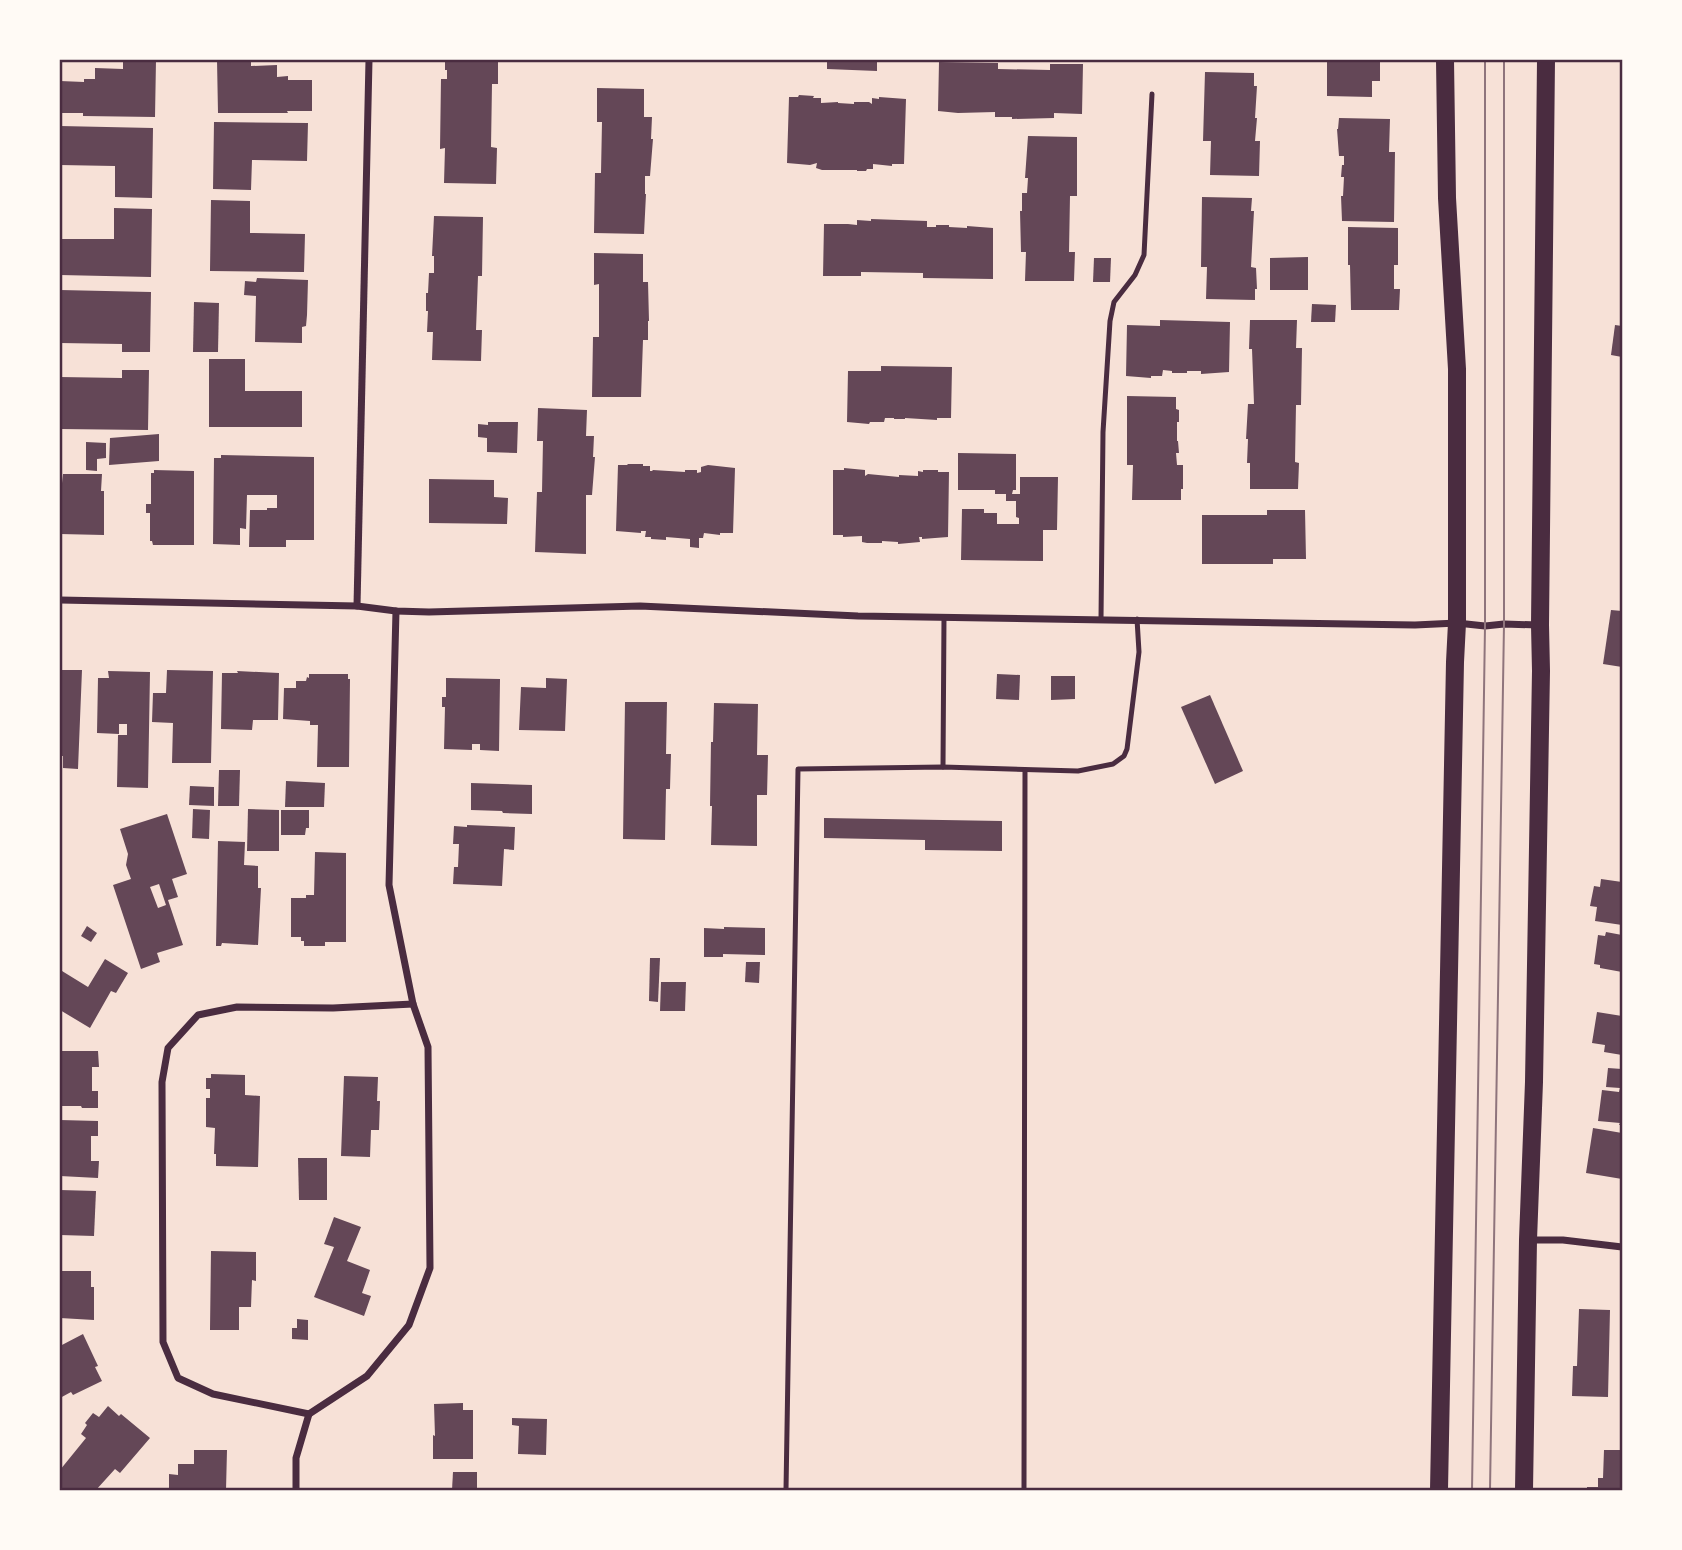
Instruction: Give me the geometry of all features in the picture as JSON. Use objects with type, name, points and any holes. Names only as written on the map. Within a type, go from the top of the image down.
[{"type":"main road","points":[[1439,1490],[1457,623],[1457,369],[1447,198],[1446,60]]},
{"type":"main road","points":[[1524,1490],[1541,671],[1546,60]]},
{"type":"street","points":[[356,606],[369,60]]},
{"type":"street","points":[[60,600],[356,606],[429,612],[639,606],[944,617],[1540,625]]},
{"type":"street","points":[[296,1490],[296,1458],[309,1414],[367,1376],[409,1325],[430,1268],[428,1047],[413,1004],[388,885],[396,611]]},
{"type":"street","points":[[309,1414],[213,1394],[178,1378],[163,1342],[162,1082],[168,1048],[198,1015],[237,1007],[333,1008],[413,1004]]},
{"type":"street","points":[[1528,1240],[1563,1240],[1622,1247]]},
{"type":"lane","points":[[1101,619],[1103,432],[1110,321],[1114,302],[1135,275],[1144,255],[1153,94]]},
{"type":"lane","points":[[943,767],[944,617]]},
{"type":"lane","points":[[786,1490],[798,769],[943,767],[1078,771],[1113,764],[1124,756],[1127,749],[1139,652],[1138,619]]},
{"type":"lane","points":[[1024,1490],[1026,770]]},
{"type":"building","points":[[123,60],[156,60],[155,117],[60,113],[60,81],[84,82],[84,79],[95,79],[95,68],[123,69]]},
{"type":"building","points":[[217,60],[251,60],[251,66],[277,65],[277,77],[312,80],[312,111],[218,113]]},
{"type":"building","points":[[445,60],[498,60],[498,84],[492,84],[491,147],[497,148],[496,184],[444,183],[445,148],[440,149],[441,79],[447,79]]},
{"type":"building","points":[[827,60],[877,60],[877,71],[827,69]]},
{"type":"building","points":[[1327,60],[1380,60],[1380,81],[1372,81],[1372,97],[1327,96]]},
{"type":"building","points":[[939,62],[998,63],[998,69],[1050,70],[1050,64],[1083,64],[1082,114],[1054,113],[1054,118],[1012,119],[995,117],[995,112],[938,111]]},
{"type":"building","points":[[1205,72],[1254,73],[1254,86],[1257,86],[1255,141],[1260,141],[1259,176],[1210,175],[1211,141],[1203,141]]},
{"type":"building","points":[[597,88],[644,89],[644,117],[652,117],[653,139],[650,176],[645,176],[644,234],[594,233],[595,173],[601,173],[602,122],[597,122]]},
{"type":"building","points":[[799,95],[821,98],[821,103],[872,104],[872,98],[906,99],[904,164],[873,164],[873,169],[857,171],[822,170],[816,168],[817,163],[787,163],[789,97]]},
{"type":"building","points":[[1339,118],[1390,119],[1389,152],[1395,152],[1394,222],[1342,221],[1341,196],[1344,177],[1341,177],[1344,156],[1339,156]]},
{"type":"building","points":[[214,122],[308,123],[307,161],[252,160],[251,190],[213,189]]},
{"type":"building","points":[[60,126],[153,128],[152,198],[115,197],[115,166],[60,165]]},
{"type":"building","points":[[1028,136],[1077,137],[1077,196],[1070,196],[1069,252],[1075,252],[1074,281],[1025,281],[1026,252],[1021,252],[1020,211],[1022,193],[1027,193],[1028,178],[1025,178]]},
{"type":"building","points":[[1202,197],[1252,198],[1251,211],[1254,211],[1251,267],[1256,268],[1255,300],[1206,299],[1207,267],[1201,267]]},
{"type":"building","points":[[211,200],[250,201],[250,233],[305,234],[304,272],[210,271]]},
{"type":"building","points":[[114,208],[152,209],[151,277],[60,275],[60,239],[114,239]]},
{"type":"building","points":[[434,216],[483,217],[482,276],[478,276],[476,330],[482,330],[481,361],[432,360],[433,332],[427,332],[426,293],[429,273],[434,273]]},
{"type":"building","points":[[857,220],[927,221],[927,227],[949,225],[993,228],[993,279],[923,278],[923,273],[861,272],[861,276],[823,276],[824,224],[857,225]]},
{"type":"building","points":[[1348,227],[1398,228],[1398,265],[1394,265],[1394,289],[1400,289],[1399,310],[1351,310]]},
{"type":"building","points":[[594,253],[643,254],[643,282],[648,282],[649,321],[648,340],[643,340],[641,397],[592,397],[593,337],[599,337],[599,284],[594,285]]},
{"type":"building","points":[[1308,257],[1308,290],[1270,290],[1270,258]]},
{"type":"building","points":[[1094,258],[1111,258],[1110,282],[1093,282]]},
{"type":"building","points":[[257,278],[308,280],[306,326],[302,327],[302,343],[255,342],[256,296],[244,295],[245,281],[256,282]]},
{"type":"building","points":[[60,290],[151,292],[150,352],[122,352],[122,344],[60,343]]},
{"type":"building","points":[[194,302],[219,303],[218,352],[193,352]]},
{"type":"building","points":[[1312,304],[1336,305],[1335,322],[1311,322]]},
{"type":"building","points":[[1160,320],[1230,322],[1229,372],[1201,374],[1201,371],[1172,373],[1163,370],[1162,376],[1151,378],[1126,376],[1127,325],[1160,326]]},
{"type":"building","points":[[1250,320],[1297,320],[1296,348],[1302,348],[1301,405],[1296,405],[1295,462],[1299,463],[1298,489],[1250,489],[1246,439],[1248,404],[1254,404],[1252,349],[1249,349]]},
{"type":"building","points":[[1615,325],[1622,326],[1622,357],[1611,355]]},
{"type":"building","points":[[209,359],[245,359],[245,391],[302,391],[302,427],[209,427]]},
{"type":"building","points":[[881,366],[952,367],[951,418],[885,418],[884,422],[869,424],[847,422],[848,371],[881,371]]},
{"type":"building","points":[[122,370],[149,370],[148,430],[60,429],[60,377],[122,378]]},
{"type":"building","points":[[1127,396],[1176,397],[1176,409],[1179,410],[1177,465],[1183,465],[1181,500],[1132,500],[1133,465],[1127,465]]},
{"type":"building","points":[[538,408],[587,410],[586,436],[594,436],[595,457],[592,495],[586,495],[586,554],[535,552],[537,492],[542,492],[543,441],[537,441]]},
{"type":"building","points":[[488,422],[518,422],[517,453],[487,452],[487,438],[478,437],[478,424],[488,425]]},
{"type":"building","points":[[159,434],[159,461],[109,465],[110,438]]},
{"type":"building","points":[[86,442],[106,443],[106,458],[97,459],[97,471],[86,470]]},
{"type":"building","points":[[958,453],[1016,454],[1016,490],[1013,490],[1012,494],[1020,494],[1020,477],[1058,477],[1057,530],[1043,530],[1043,561],[961,560],[962,509],[984,509],[984,513],[997,513],[997,524],[1019,524],[1019,518],[1016,517],[1016,501],[1006,501],[1006,494],[995,494],[995,490],[958,490]]},
{"type":"building","points":[[221,455],[314,457],[314,540],[286,540],[286,547],[249,547],[250,510],[277,508],[277,495],[247,495],[246,529],[240,528],[240,545],[213,544],[214,458],[221,458]]},
{"type":"building","points":[[618,465],[650,466],[650,471],[697,470],[697,473],[701,472],[701,467],[708,465],[735,468],[733,533],[704,533],[703,538],[699,538],[699,548],[690,547],[690,539],[651,539],[645,537],[646,531],[616,531]]},
{"type":"building","points":[[154,470],[194,471],[194,545],[153,545],[150,541],[150,513],[146,513],[146,504],[151,504],[151,473],[154,473]]},
{"type":"building","points":[[833,470],[865,470],[865,476],[918,476],[918,471],[923,470],[949,472],[948,537],[919,537],[920,542],[898,544],[882,541],[867,543],[862,542],[862,536],[833,535]]},
{"type":"building","points":[[63,474],[102,474],[104,535],[60,534],[60,483]]},
{"type":"building","points":[[429,479],[494,480],[494,497],[508,498],[507,524],[429,523]]},
{"type":"building","points":[[1267,510],[1305,510],[1306,559],[1273,559],[1273,564],[1202,564],[1202,515],[1267,515]]},
{"type":"building","points":[[1611,610],[1622,611],[1622,667],[1603,664]]},
{"type":"building","points":[[60,670],[82,670],[78,769],[63,768],[63,756],[60,756]]},
{"type":"building","points":[[167,670],[213,671],[211,763],[172,763],[173,723],[152,722],[153,693],[166,693]]},
{"type":"building","points":[[108,671],[150,672],[148,788],[117,787],[118,735],[127,735],[127,724],[119,724],[119,734],[97,733],[98,678],[109,678]]},
{"type":"building","points":[[237,671],[279,673],[278,720],[253,720],[252,730],[221,729],[222,673],[238,673]]},
{"type":"building","points":[[309,674],[348,674],[349,767],[317,767],[318,725],[310,725],[310,721],[283,719],[284,688],[296,688],[296,681],[306,681]]},
{"type":"building","points":[[997,674],[1020,675],[1019,700],[996,699]]},
{"type":"building","points":[[1051,676],[1075,676],[1075,699],[1051,700]]},
{"type":"building","points":[[446,678],[500,679],[499,751],[480,750],[480,744],[472,744],[472,750],[444,749],[445,707],[442,707],[442,697],[446,697]]},
{"type":"building","points":[[546,678],[567,679],[565,731],[519,730],[521,687],[546,688]]},
{"type":"building","points":[[1210,695],[1243,771],[1215,784],[1181,707]]},
{"type":"building","points":[[625,702],[667,702],[666,754],[671,754],[670,789],[666,789],[665,840],[623,839]]},
{"type":"building","points":[[714,703],[758,704],[757,755],[768,755],[767,795],[757,795],[757,846],[711,845],[711,742]]},
{"type":"building","points":[[219,770],[240,770],[239,806],[218,806]]},
{"type":"building","points":[[286,781],[325,783],[324,807],[285,807]]},
{"type":"building","points":[[471,783],[532,785],[532,814],[471,810]]},
{"type":"building","points":[[190,786],[214,787],[214,806],[189,805]]},
{"type":"building","points":[[193,809],[210,810],[209,839],[192,838]]},
{"type":"building","points":[[248,809],[279,810],[279,851],[247,851]]},
{"type":"building","points":[[281,810],[309,810],[309,828],[306,828],[305,835],[281,835]]},
{"type":"building","points":[[167,814],[187,874],[172,879],[178,897],[168,900],[183,945],[157,953],[160,962],[141,969],[113,885],[131,879],[126,865],[128,854],[120,829]],"holes":[[[159,884],[166,905],[158,908],[150,887]]]},
{"type":"building","points":[[824,818],[1002,821],[1002,851],[925,850],[925,840],[824,838]]},
{"type":"building","points":[[454,826],[515,827],[514,850],[504,849],[502,886],[453,884],[454,867],[458,867],[459,844],[453,844]]},
{"type":"building","points":[[218,841],[245,842],[244,865],[258,866],[258,888],[261,888],[258,945],[222,943],[221,946],[216,946]]},
{"type":"building","points":[[315,852],[346,853],[346,942],[304,946],[301,937],[291,937],[291,898],[314,895]]},
{"type":"building","points":[[1601,879],[1622,882],[1622,925],[1595,921],[1597,907],[1590,906],[1594,886],[1600,887]]},
{"type":"building","points":[[87,926],[97,933],[91,942],[81,936]]},
{"type":"building","points":[[704,928],[765,928],[765,955],[723,954],[723,957],[704,957]]},
{"type":"building","points":[[1606,932],[1622,935],[1622,972],[1600,968],[1600,965],[1594,964],[1598,935],[1605,936]]},
{"type":"building","points":[[650,958],[660,958],[658,1002],[649,1001]]},
{"type":"building","points":[[105,959],[128,973],[116,993],[111,991],[90,1028],[60,1010],[60,975],[62,971],[88,987]]},
{"type":"building","points":[[746,962],[760,962],[759,983],[745,982]]},
{"type":"building","points":[[661,982],[686,982],[685,1011],[660,1011]]},
{"type":"building","points":[[1597,1012],[1622,1016],[1622,1055],[1604,1052],[1605,1045],[1592,1043]]},
{"type":"building","points":[[60,1051],[98,1051],[99,1067],[92,1067],[92,1091],[98,1091],[98,1108],[60,1106]]},
{"type":"building","points":[[1608,1068],[1622,1069],[1622,1125],[1598,1121],[1602,1090],[1619,1092],[1620,1088],[1606,1087]]},
{"type":"building","points":[[211,1074],[245,1075],[245,1095],[260,1096],[258,1167],[216,1166],[215,1128],[206,1127],[206,1098],[210,1098],[210,1089],[206,1089],[206,1078],[211,1078]]},
{"type":"building","points":[[344,1076],[378,1077],[379,1130],[371,1130],[370,1157],[341,1156]]},
{"type":"building","points":[[60,1120],[98,1121],[98,1136],[91,1136],[91,1161],[99,1161],[98,1178],[60,1176]]},
{"type":"building","points":[[1593,1128],[1622,1133],[1622,1179],[1586,1173]]},
{"type":"building","points":[[298,1158],[327,1158],[327,1200],[299,1200]]},
{"type":"building","points":[[60,1190],[96,1191],[94,1236],[60,1235]]},
{"type":"building","points":[[334,1217],[361,1227],[347,1261],[370,1270],[362,1293],[371,1296],[364,1316],[314,1297],[334,1247],[324,1244]]},
{"type":"building","points":[[211,1251],[256,1252],[256,1281],[252,1280],[251,1307],[239,1307],[239,1330],[210,1330]]},
{"type":"building","points":[[60,1271],[91,1271],[94,1320],[60,1318]]},
{"type":"building","points":[[1579,1309],[1610,1310],[1608,1397],[1572,1396],[1573,1366],[1577,1366]]},
{"type":"building","points":[[297,1319],[308,1320],[308,1340],[292,1339],[292,1328],[297,1328]]},
{"type":"building","points":[[83,1334],[102,1381],[60,1398],[60,1346]]},
{"type":"building","points":[[463,1403],[463,1410],[473,1410],[473,1459],[433,1459],[434,1404]]},
{"type":"building","points":[[108,1406],[150,1438],[120,1473],[115,1469],[96,1490],[60,1490],[60,1470],[86,1438],[81,1434],[87,1425],[85,1423],[93,1413],[99,1417]]},
{"type":"building","points":[[512,1418],[547,1419],[546,1455],[518,1454],[519,1426],[512,1425]]},
{"type":"building","points":[[194,1450],[227,1450],[226,1490],[169,1488],[169,1474],[178,1475],[178,1464],[194,1464]]},
{"type":"building","points":[[1604,1450],[1622,1450],[1622,1490],[1587,1490],[1587,1487],[1598,1487],[1598,1478],[1603,1478]]},
{"type":"building","points":[[453,1472],[477,1472],[477,1490],[452,1490]]},
{"type":"tram line","points":[[1472,1490],[1485,626],[1485,60]]},
{"type":"tram line","points":[[1490,1490],[1504,624],[1504,60]]}]
